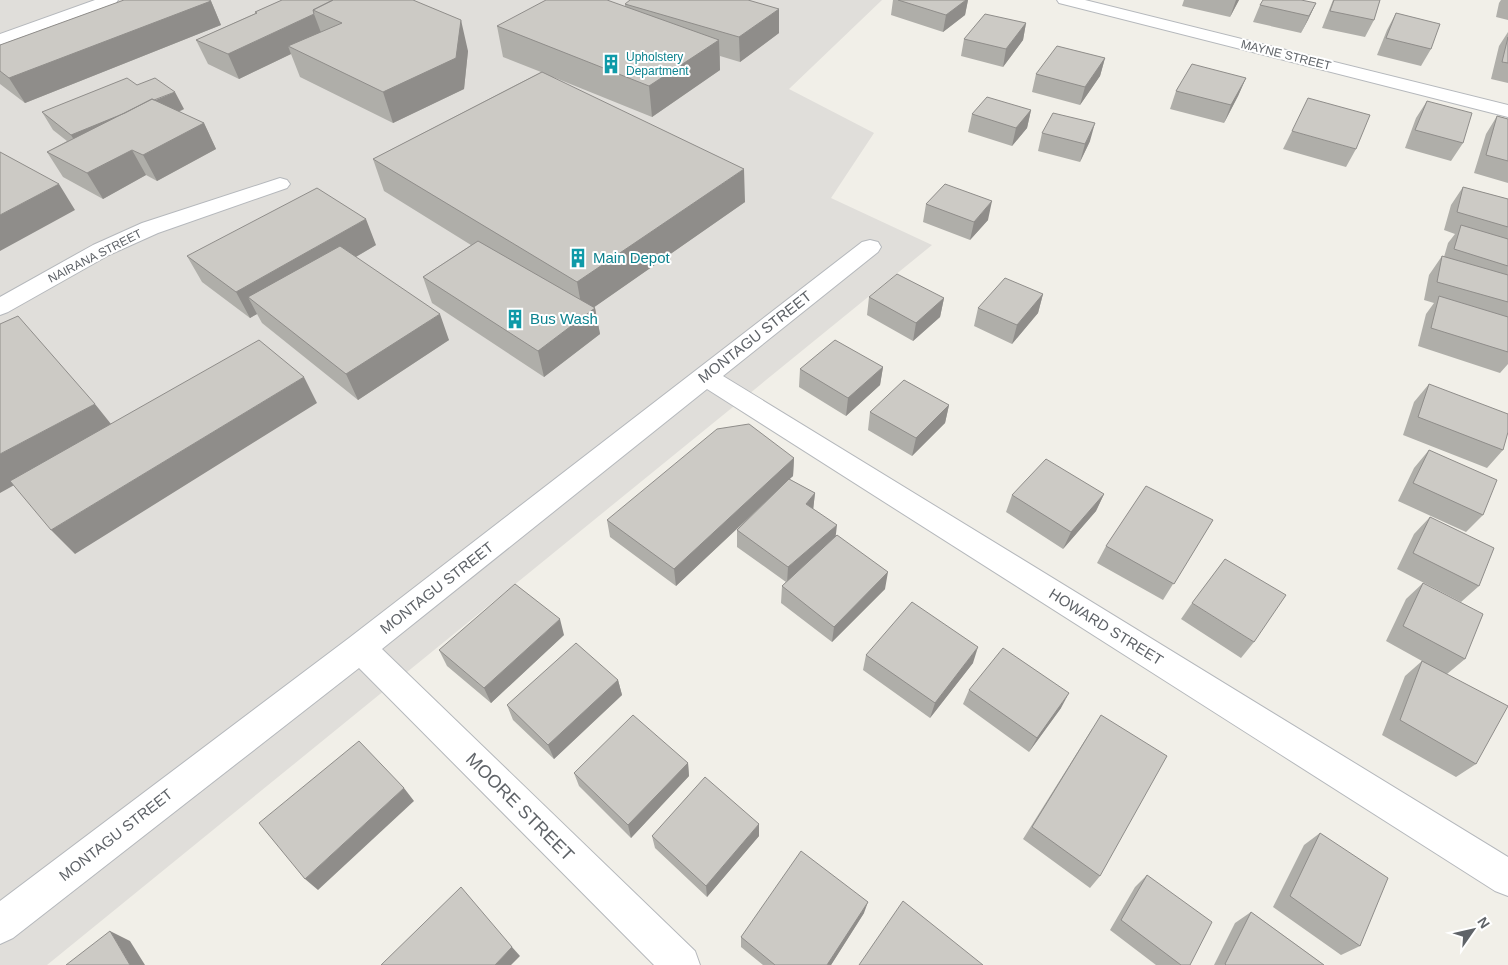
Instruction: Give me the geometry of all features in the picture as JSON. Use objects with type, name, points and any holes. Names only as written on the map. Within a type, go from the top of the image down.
[{"type":"street","points":[[0,40],[110,0]]},
{"type":"street","name":"MAYNE STREET","points":[[1065,0],[1137,10],[1508,111]]},
{"type":"street","name":"NAIRANA STREET","points":[[0,307],[101,250],[150,228],[280,184]]},
{"type":"street","name":"MONTAGU STREET","points":[[0,924],[360,648],[870,247]]},
{"type":"street","name":"HOWARD STREET","points":[[705,376],[1508,878]]},
{"type":"street","name":"MOORE STREET","points":[[360,648],[681,965]]},
{"type":"shaded area","points":[[0,0],[882,0],[789,89],[874,133],[831,198],[932,245],[47,965],[0,965]]},
{"type":"building","points":[[124,0],[211,1],[9,78],[0,71],[0,45]]},
{"type":"building","points":[[282,0],[333,0],[313,10],[314,14],[228,54],[196,40],[257,13],[255,12]]},
{"type":"building","points":[[333,0],[413,0],[461,20],[456,58],[383,92],[288,46],[342,23],[313,10]]},
{"type":"building","points":[[546,0],[607,0],[719,40],[649,86],[497,26]]},
{"type":"building","points":[[630,0],[748,0],[779,9],[739,37],[625,4]]},
{"type":"building","points":[[898,0],[966,0],[946,15]]},
{"type":"building","points":[[1263,0],[1301,0],[1316,3],[1309,16],[1260,5]]},
{"type":"building","points":[[1334,0],[1380,0],[1374,20],[1330,11]]},
{"type":"building","points":[[1396,13],[1440,24],[1431,49],[1386,38]]},
{"type":"building","points":[[985,14],[1026,23],[1006,49],[964,39]]},
{"type":"building","points":[[1508,37],[1508,63],[1502,62]]},
{"type":"building","points":[[1057,46],[1105,58],[1085,87],[1036,74]]},
{"type":"building","points":[[1192,64],[1246,78],[1231,105],[1176,91]]},
{"type":"building","name":"Main Depot","points":[[542,72],[744,169],[577,282],[373,159]]},
{"type":"building","points":[[127,78],[137,85],[155,78],[175,92],[154,100],[152,99],[125,113],[71,135],[42,112]]},
{"type":"building","points":[[987,97],[1031,110],[1016,128],[972,114]]},
{"type":"building","points":[[1308,98],[1370,115],[1356,149],[1292,131]]},
{"type":"building","points":[[152,99],[204,123],[143,155],[132,150],[87,173],[47,152]]},
{"type":"building","points":[[1427,101],[1472,113],[1463,143],[1415,130]]},
{"type":"building","points":[[1053,113],[1095,123],[1085,144],[1042,133]]},
{"type":"building","points":[[1497,116],[1508,119],[1508,161],[1486,155]]},
{"type":"building","points":[[0,152],[59,184],[0,215]]},
{"type":"building","points":[[945,184],[992,201],[974,222],[926,204]]},
{"type":"building","points":[[1463,187],[1508,199],[1508,227],[1457,212]]},
{"type":"building","points":[[317,188],[366,219],[236,292],[187,256]]},
{"type":"building","points":[[1461,225],[1508,239],[1508,266],[1454,249]]},
{"type":"building","points":[[478,241],[595,308],[538,351],[423,277]]},
{"type":"building","points":[[340,246],[440,314],[346,374],[248,297]]},
{"type":"building","points":[[1442,256],[1508,275],[1508,302],[1437,282]]},
{"type":"building","points":[[897,274],[944,298],[916,323],[869,297]]},
{"type":"building","points":[[1005,278],[1043,294],[1017,325],[978,308]]},
{"type":"building","points":[[1439,296],[1508,317],[1508,352],[1431,328]]},
{"type":"building","points":[[18,316],[95,404],[0,454],[0,324]]},
{"type":"building","points":[[259,340],[304,377],[51,530],[10,481]]},
{"type":"building","points":[[835,340],[883,367],[848,398],[800,369]]},
{"type":"building","points":[[904,380],[949,405],[916,438],[870,412]]},
{"type":"building","points":[[1429,384],[1508,414],[1508,432],[1503,450],[1418,417]]},
{"type":"building","points":[[749,424],[794,458],[674,569],[607,520],[717,429]]},
{"type":"building","points":[[1429,450],[1497,480],[1483,515],[1413,483]]},
{"type":"building","points":[[1046,459],[1104,494],[1071,532],[1012,495]]},
{"type":"building","points":[[789,479],[815,493],[806,504],[837,525],[788,567],[737,530]]},
{"type":"building","points":[[1146,486],[1213,520],[1174,584],[1106,546]]},
{"type":"building","points":[[1430,517],[1494,548],[1479,586],[1413,553]]},
{"type":"building","points":[[837,535],[888,572],[834,627],[782,586]]},
{"type":"building","points":[[1225,559],[1286,595],[1254,642],[1192,603]]},
{"type":"building","points":[[1423,583],[1483,614],[1465,659],[1403,626]]},
{"type":"building","points":[[515,584],[560,619],[484,688],[439,650]]},
{"type":"building","points":[[912,602],[978,647],[935,703],[866,655]]},
{"type":"building","points":[[576,643],[618,680],[548,745],[507,705]]},
{"type":"building","points":[[1003,648],[1069,693],[1037,738],[969,690]]},
{"type":"building","points":[[1422,661],[1508,706],[1476,764],[1400,720]]},
{"type":"building","points":[[633,715],[688,763],[628,825],[574,773]]},
{"type":"building","points":[[1101,715],[1167,756],[1100,876],[1032,827]]},
{"type":"building","points":[[359,741],[404,788],[305,879],[259,823]]},
{"type":"building","points":[[705,777],[759,824],[706,886],[652,836]]},
{"type":"building","points":[[1320,833],[1388,878],[1360,946],[1290,896]]},
{"type":"building","points":[[801,851],[868,902],[827,965],[775,965],[741,937]]},
{"type":"building","points":[[1147,875],[1212,922],[1190,965],[1181,965],[1121,920]]},
{"type":"building","points":[[461,887],[512,947],[495,965],[381,965]]},
{"type":"building","points":[[903,901],[983,965],[859,965]]},
{"type":"building","points":[[1251,912],[1324,965],[1226,965]]},
{"type":"building","points":[[110,931],[130,965],[66,965]]},
{"type":"place","name":"Upholstery Department","points":[[611,64]]},
{"type":"place","name":"Main Depot","points":[[578,258]]},
{"type":"place","name":"Bus Wash","points":[[515,319]]}]
